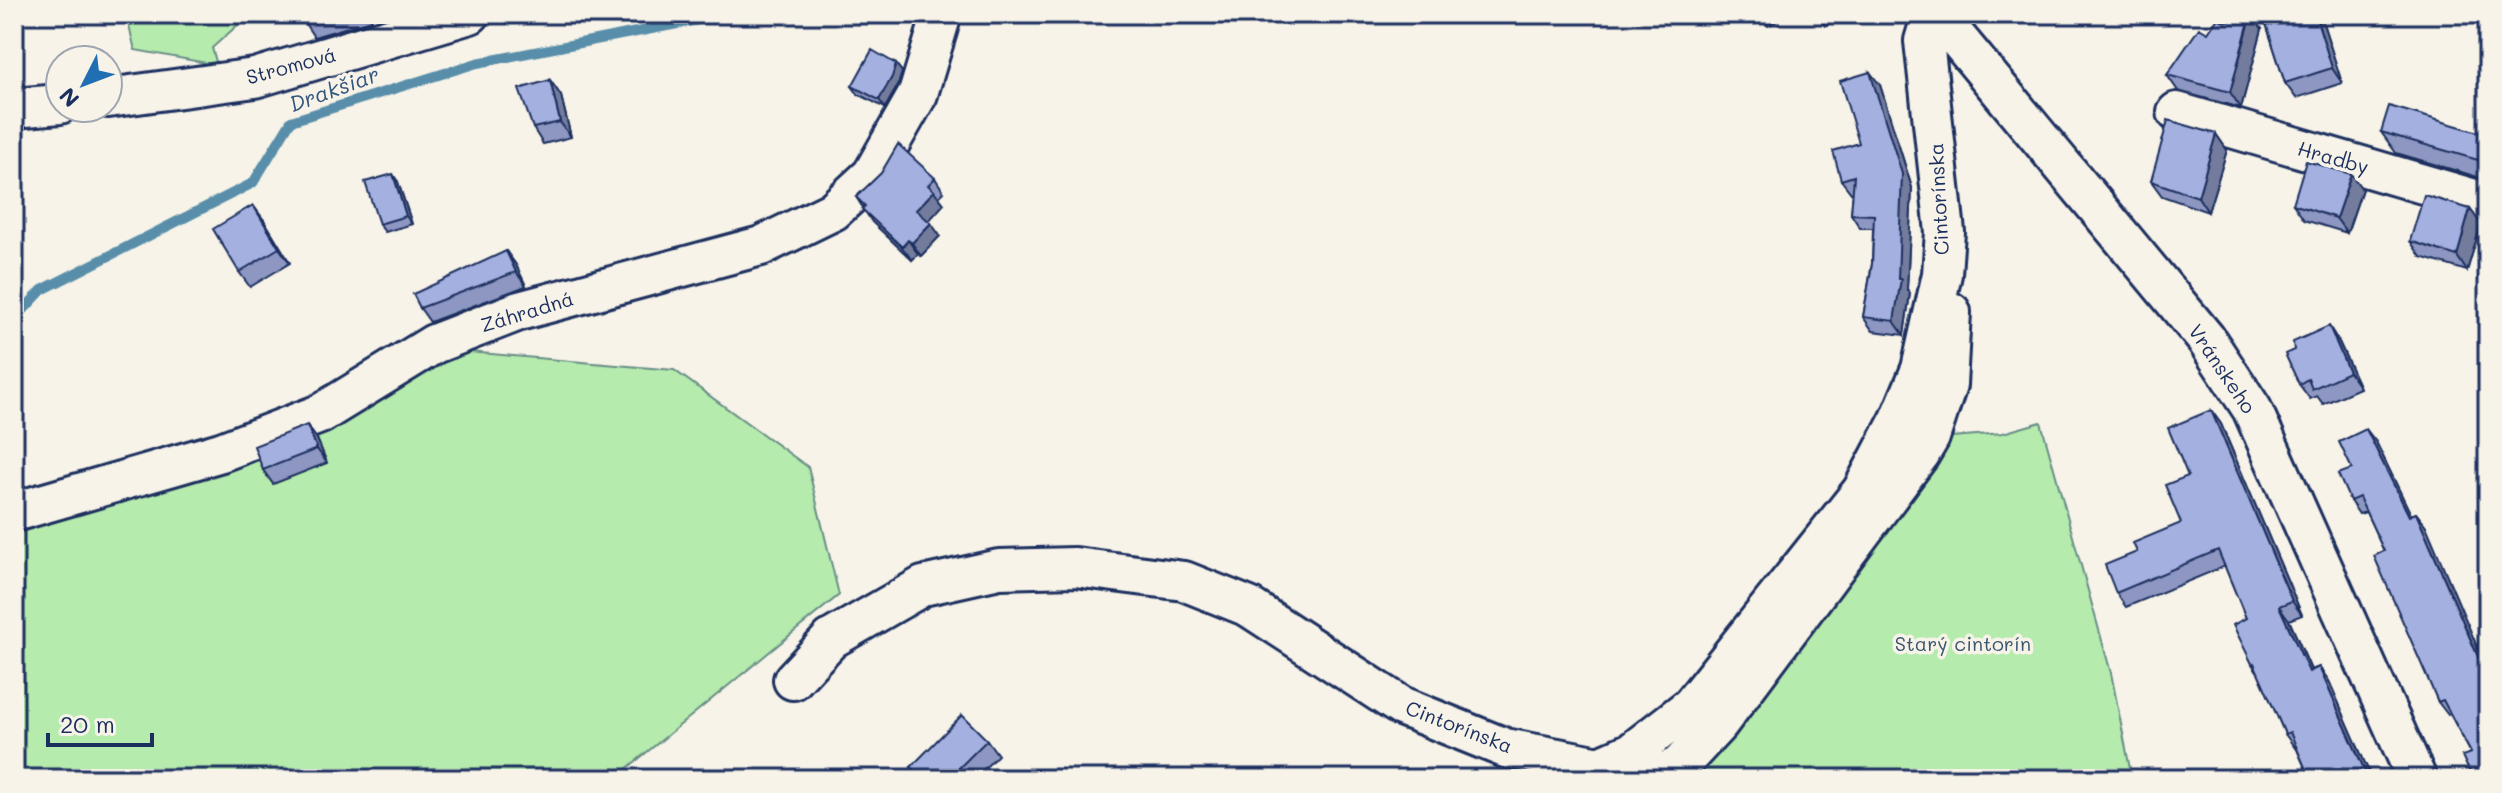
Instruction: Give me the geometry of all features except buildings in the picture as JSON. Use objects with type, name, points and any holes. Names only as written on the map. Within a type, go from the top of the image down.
[{"type":"street","name":"Stromová","points":[[124,96],[255,78],[470,14]]},
{"type":"street","name":"Záhradná","points":[[14,512],[221,452],[320,414],[434,344],[519,311],[761,246],[833,211],[872,175],[918,94],[942,14]]},
{"type":"street","name":"Cintorínska","points":[[793,680],[831,639],[923,586],[999,569],[1075,567],[1184,581],[1249,607],[1401,706],[1505,748],[1602,772],[1691,706],[1862,491],[1900,419],[1921,369],[1942,274],[1945,232],[1924,41],[1935,14]]},
{"type":"street","name":"Vránskeho","points":[[1935,14],[2206,339],[2252,409],[2417,779]]},
{"type":"street","points":[[14,108],[44,105]]},
{"type":"street","name":"Hradby","points":[[2177,112],[2488,203]]},
{"type":"street","points":[[1650,779],[1679,766],[1719,723],[1930,437],[1947,385],[1953,318],[1942,274]]},
{"type":"green space","points":[[126,14],[250,14],[212,48],[217,65],[135,50]]},
{"type":"green space","points":[[469,352],[674,370],[808,467],[839,595],[614,779],[14,779],[14,534]]},
{"type":"green space","name":"Starý cintorín","points":[[2041,422],[2111,673],[2132,779],[1686,779],[1695,778],[1951,437],[2003,433]]},
{"type":"waterway","name":"Drakšiar","points":[[14,320],[42,290],[253,183],[291,121],[477,63],[729,14]]}]
